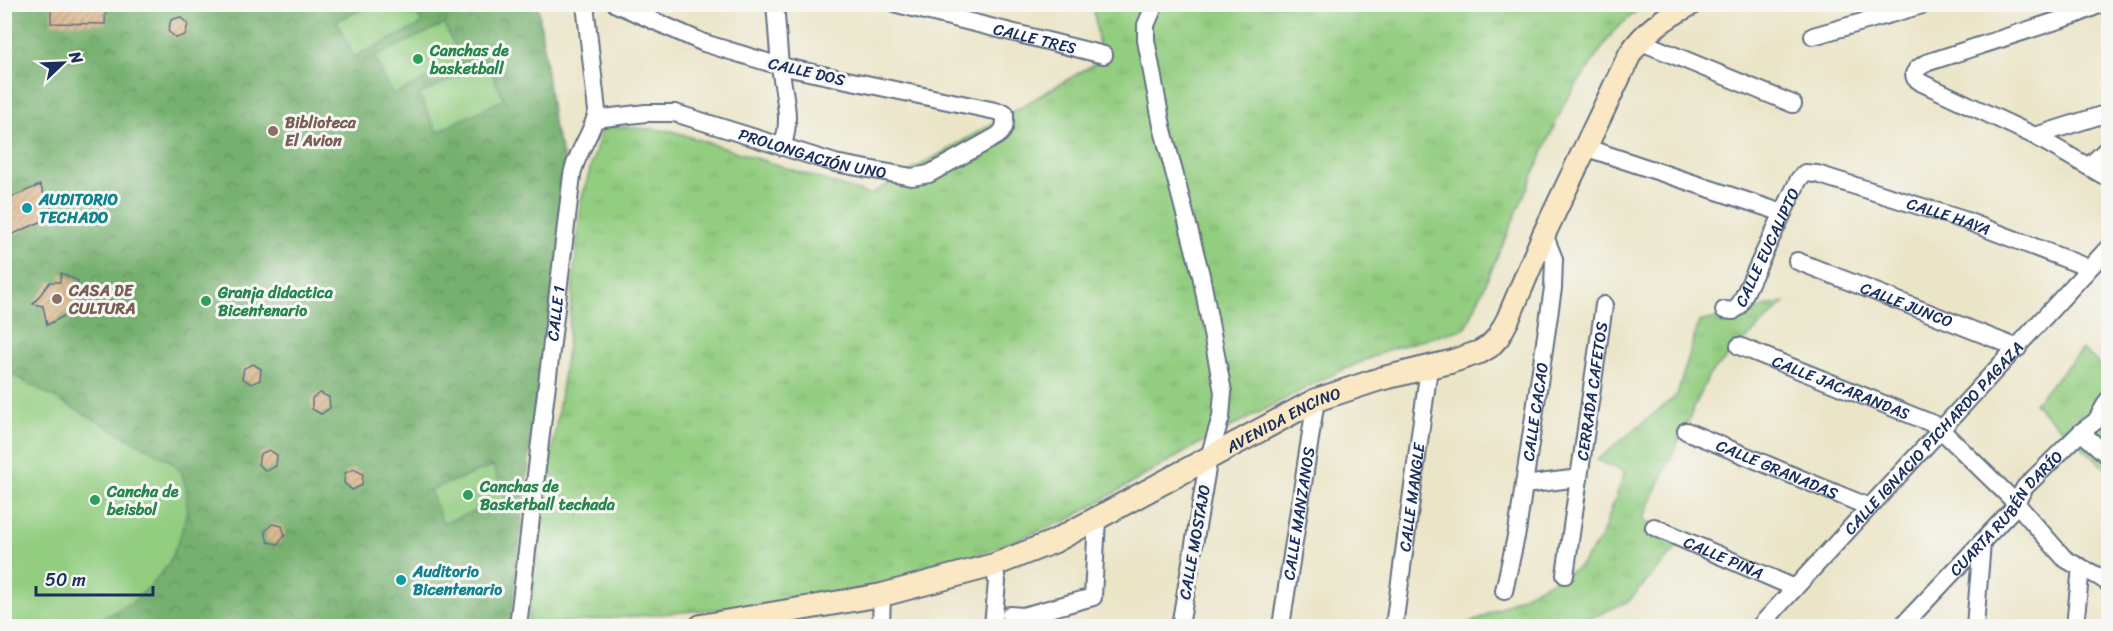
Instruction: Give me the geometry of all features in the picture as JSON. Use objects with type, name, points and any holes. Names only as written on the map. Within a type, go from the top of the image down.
[{"type":"main road","name":"AVENIDA ENCINO","points":[[701,627],[768,620],[882,595],[994,565],[1053,542],[1316,400],[1380,379],[1428,368],[1480,352],[1490,346],[1499,336],[1584,147],[1630,54],[1653,27],[1691,4]]},
{"type":"street","name":"CALLE 1","points":[[518,627],[572,175],[576,159],[595,119],[597,103],[585,4]]},
{"type":"street","name":"CALLE DOS","points":[[616,4],[705,43],[780,66],[1005,113]]},
{"type":"street","points":[[775,4],[780,66],[788,121],[782,147]]},
{"type":"street","name":"CALLE TRES","points":[[897,4],[1104,55]]},
{"type":"street","name":"CALLE MOSTAJO","points":[[1155,4],[1146,25],[1146,40],[1162,126],[1194,246],[1220,372],[1222,392],[1221,417],[1209,457],[1180,627]]},
{"type":"street","points":[[1813,36],[1926,4]]},
{"type":"street","points":[[2101,4],[1926,63],[1914,74],[1922,83],[2035,136],[2109,178]]},
{"type":"street","points":[[1639,41],[1793,104]]},
{"type":"street","name":"PROLONGACIÓN UNO","points":[[595,119],[646,113],[675,113],[835,163],[897,176],[921,177],[1000,134],[1004,129],[1005,113]]},
{"type":"street","points":[[2035,136],[2109,113]]},
{"type":"street","points":[[1584,147],[1783,213]]},
{"type":"street","points":[[2089,166],[2109,148]]},
{"type":"street","name":"CALLE EUCALIPTO","points":[[1724,310],[1733,311],[1739,306],[1798,179],[1805,173]]},
{"type":"street","name":"CALLE HAYA","points":[[1805,173],[1817,174],[1964,220],[2089,268]]},
{"type":"street","name":"CALLE CACAO","points":[[1504,591],[1517,532],[1553,288],[1554,259],[1544,234]]},
{"type":"street","name":"CALLE IGNACIO PICHARDO PAGAZA","points":[[1760,627],[2109,248]]},
{"type":"street","name":"CALLE JUNCO","points":[[1797,261],[2018,348]]},
{"type":"street","name":"CERRADA CAFETOS","points":[[1564,575],[1604,305]]},
{"type":"street","name":"CALLE JACARANDAS","points":[[1739,346],[1929,422],[1942,430],[2016,504],[2064,558],[2109,583]]},
{"type":"street","name":"CALLE MANGLE","points":[[1394,627],[1428,368]]},
{"type":"street","name":"CALLE MANZANOS","points":[[1281,627],[1316,400]]},
{"type":"street","name":"CUARTA RUBÉN DARÍO","points":[[1902,627],[1982,543],[2016,504],[2025,487],[2081,432],[2102,422],[2109,400]]},
{"type":"street","name":"CALLE GRANADAS","points":[[1686,431],[1869,507]]},
{"type":"street","points":[[2081,432],[2109,456]]},
{"type":"street","name":"CERRADA CAFETOS","points":[[1524,485],[1580,478]]},
{"type":"street","points":[[1010,615],[1023,616],[1093,597],[1097,519]]},
{"type":"street","name":"CALLE PIÑA","points":[[1654,527],[1795,588]]},
{"type":"street","points":[[1975,627],[1982,543]]},
{"type":"street","points":[[993,627],[997,582],[994,565]]},
{"type":"street","points":[[2075,627],[2081,567]]},
{"type":"street","points":[[881,627],[882,595]]},
{"type":"green space","points":[[4,5],[538,5],[554,128],[569,173],[530,450],[510,626],[5,626]]},
{"type":"green space","name":"Canchas de basketball","points":[[371,5],[413,5],[422,24],[354,57],[337,21]]},
{"type":"green space","points":[[1093,5],[1643,5],[1613,32],[1565,102],[1466,328],[1390,349],[1317,382],[1195,446],[1068,520],[873,595],[527,626],[566,357],[581,201],[603,125],[672,131],[870,195],[1101,60]]},
{"type":"green space","name":"Canchas de basketball","points":[[444,24],[462,62],[393,95],[375,57]]},
{"type":"green space","name":"Canchas de basketball","points":[[486,62],[504,99],[437,132],[419,95]]},
{"type":"green space","points":[[1785,302],[1709,375],[1643,519],[1683,541],[1629,601],[1573,626],[1465,626],[1579,567],[1601,538],[1625,472],[1597,460],[1677,395],[1699,322]]},
{"type":"green space","points":[[2082,349],[2108,371],[2108,470],[2034,404]]},
{"type":"green space","name":"Cancha de beisbol","points":[[4,370],[172,462],[182,473],[186,489],[187,511],[180,537],[168,565],[134,601],[107,616],[77,626],[5,626]]},
{"type":"green space","name":"Canchas de Basketball techada","points":[[493,466],[506,500],[443,523],[430,490]]},
{"type":"building","points":[[51,4],[106,4],[105,24],[51,23]]},
{"type":"building","points":[[180,17],[188,24],[185,35],[176,38],[168,31],[171,20]]},
{"type":"building","name":"AUDITORIO TECHADO","points":[[40,185],[54,216],[4,238],[4,200]]},
{"type":"building","name":"CASA DE CULTURA","points":[[61,273],[78,281],[75,292],[82,306],[47,325],[43,306],[33,304],[50,282],[60,282]]},
{"type":"building","points":[[253,364],[261,369],[260,380],[251,384],[242,378],[244,368]]},
{"type":"building","points":[[320,393],[329,397],[330,408],[321,414],[312,409],[312,398]]},
{"type":"building","points":[[269,450],[277,455],[276,466],[266,471],[258,464],[260,454]]},
{"type":"building","points":[[354,469],[363,474],[362,485],[352,490],[344,483],[345,473]]},
{"type":"building","points":[[272,524],[282,526],[285,535],[278,544],[268,542],[265,532]]},
{"type":"place","name":"Canchas de basketball","points":[[418,59]]},
{"type":"place","name":"Biblioteca El Avion","points":[[273,131]]},
{"type":"place","name":"AUDITORIO TECHADO","points":[[27,208]]},
{"type":"place","name":"CASA DE CULTURA","points":[[57,299]]},
{"type":"place","name":"Granja didactica Bicentenario","points":[[206,301]]},
{"type":"place","name":"Canchas de Basketball techada","points":[[468,495]]},
{"type":"place","name":"Cancha de beisbol","points":[[95,500]]},
{"type":"place","name":"Auditorio Bicentenario","points":[[401,580]]}]
